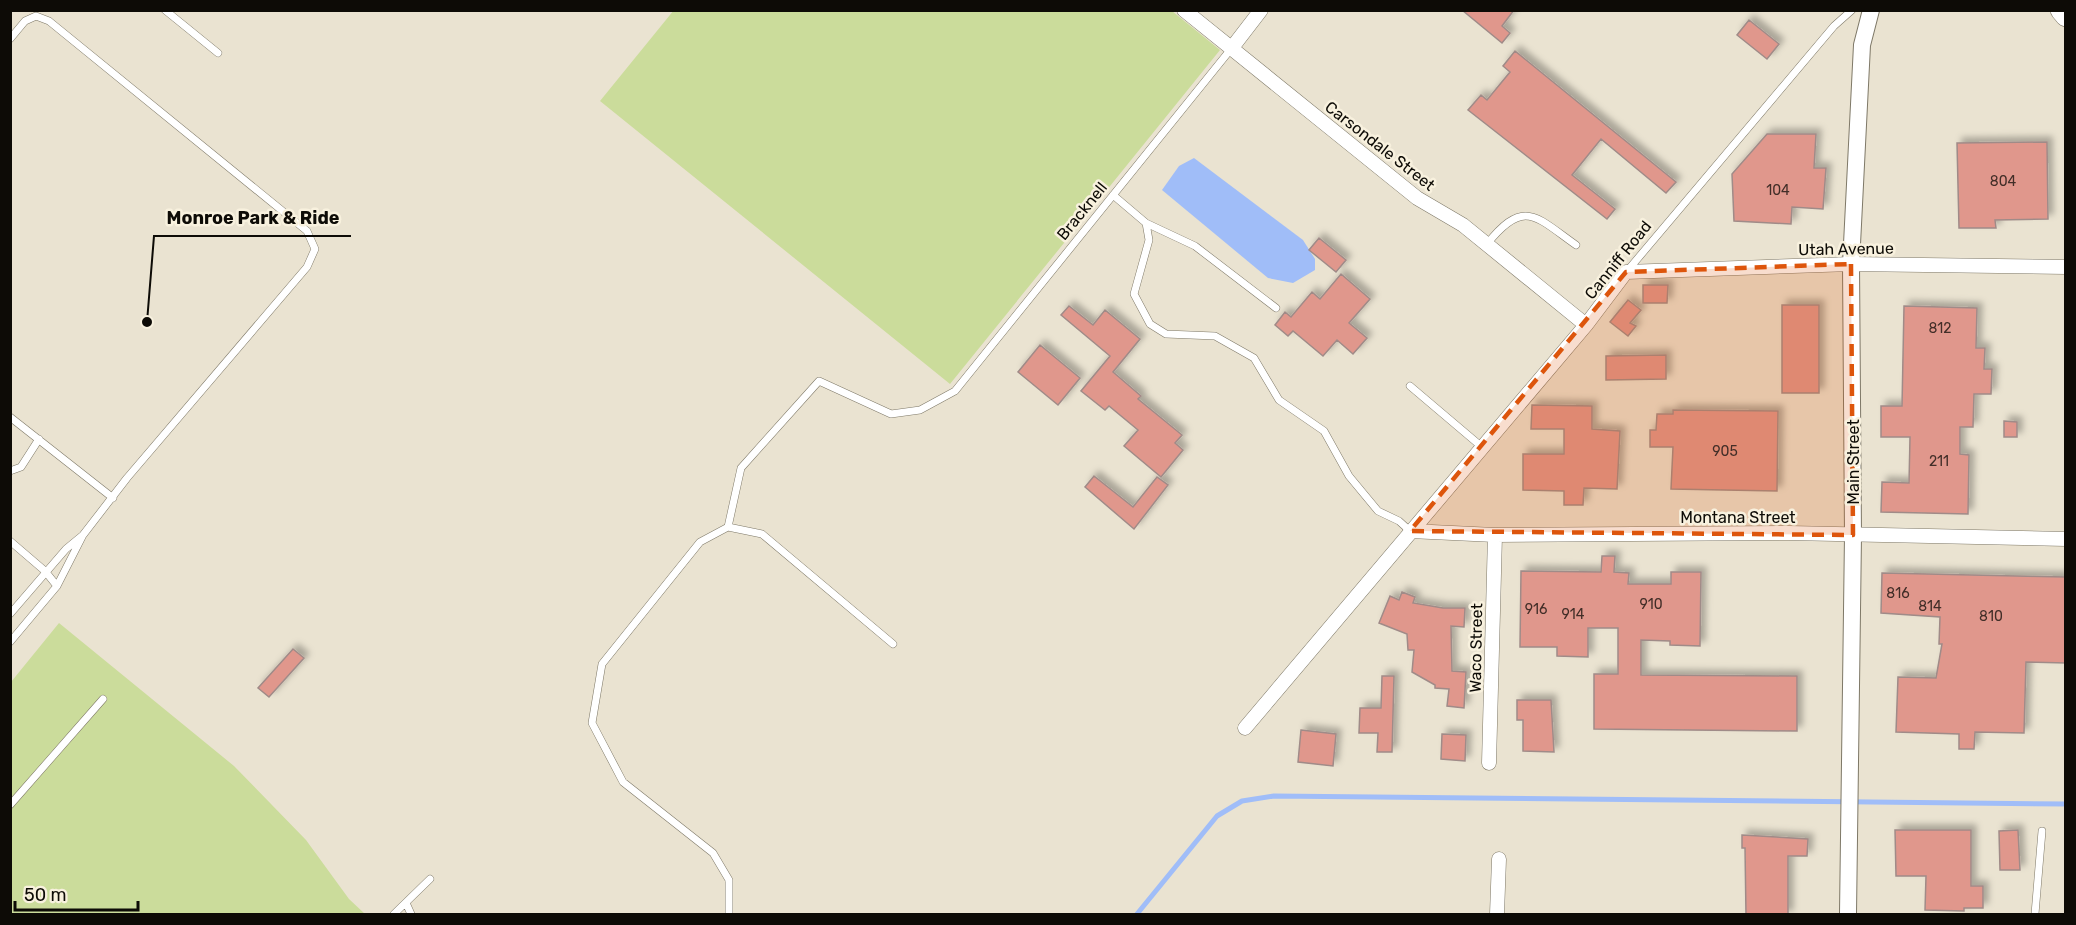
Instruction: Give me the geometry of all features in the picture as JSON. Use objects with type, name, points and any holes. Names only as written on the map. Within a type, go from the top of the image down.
[{"type":"main road","points":[[2061,10],[2066,16]]},
{"type":"street","name":"Carsondale Street","points":[[1184,10],[1417,198],[1463,225],[1586,326]]},
{"type":"street","points":[[1231,48],[1262,10]]},
{"type":"street","name":"Main Street","points":[[1848,915],[1853,535],[1851,264],[1862,45],[1870,10]]},
{"type":"street","name":"Utah Avenue","points":[[1626,272],[1851,264],[2066,267]]},
{"type":"street","name":"Canniff Road","points":[[1245,728],[1586,326],[1626,272]]},
{"type":"street","name":"Montana Street","points":[[1410,531],[1495,534],[1853,535],[2066,539]]},
{"type":"street","name":"Waco Street","points":[[1489,763],[1495,534]]},
{"type":"street","points":[[1497,915],[1499,859]]},
{"type":"lane","points":[[165,10],[218,53]]},
{"type":"lane","name":"Canniff Road","points":[[1626,272],[1834,26],[1852,10]]},
{"type":"lane","points":[[10,39],[26,21],[36,16],[49,21],[307,231],[315,249],[307,267],[83,535],[45,571],[10,614]]},
{"type":"lane","name":"Bracknell","points":[[728,527],[741,468],[819,381],[891,414],[920,410],[955,391],[1231,48]]},
{"type":"lane","points":[[1113,195],[1146,223],[1195,246],[1276,308]]},
{"type":"lane","points":[[1487,244],[1499,229],[1517,215],[1529,215],[1541,220],[1576,245]]},
{"type":"lane","points":[[1146,223],[1149,240],[1134,294],[1150,324],[1166,334],[1215,336],[1254,358],[1279,400],[1324,431],[1349,476],[1378,511],[1399,521],[1410,531]]},
{"type":"lane","points":[[1410,386],[1482,447]]},
{"type":"lane","points":[[10,417],[113,498]]},
{"type":"lane","points":[[10,471],[21,467],[39,439]]},
{"type":"lane","points":[[729,915],[729,880],[713,853],[623,782],[592,723],[602,664],[700,542],[728,527],[762,534],[893,644]]},
{"type":"lane","points":[[10,642],[57,586],[83,535]]},
{"type":"lane","points":[[10,541],[45,571],[57,586]]},
{"type":"lane","points":[[10,805],[103,699]]},
{"type":"lane","points":[[2035,915],[2042,831]]},
{"type":"lane","points":[[394,915],[430,879]]},
{"type":"lane","points":[[406,903],[411,915]]},
{"type":"highlighted area","points":[[1851,264],[1853,535],[1410,531],[1626,272]]},
{"type":"green space","points":[[674,10],[1172,11],[1220,50],[950,384],[600,101]]},
{"type":"green space","points":[[59,623],[234,766],[306,840],[349,899],[365,914],[11,914],[11,682]]},
{"type":"water","points":[[1194,158],[1303,240],[1315,259],[1315,270],[1293,283],[1268,278],[1162,190],[1179,166]]},
{"type":"building","points":[[1462,10],[1514,10],[1502,26],[1510,33],[1502,43]]},
{"type":"building","points":[[1749,20],[1779,44],[1767,59],[1737,35]]},
{"type":"building","points":[[1515,51],[1676,182],[1666,193],[1601,139],[1572,175],[1615,209],[1607,219],[1468,110],[1481,95],[1487,100],[1510,72],[1503,66]]},
{"type":"building","points":[[1767,134],[1816,134],[1814,168],[1826,168],[1823,209],[1792,207],[1791,224],[1734,221],[1732,174]]},
{"type":"building","points":[[2047,142],[2048,219],[1995,220],[1996,228],[1959,228],[1957,143]]},
{"type":"building","points":[[1319,238],[1346,260],[1336,272],[1309,250]]},
{"type":"building","points":[[1341,274],[1370,299],[1349,323],[1367,338],[1353,354],[1337,340],[1323,356],[1293,331],[1288,336],[1275,325],[1285,312],[1291,317],[1312,292],[1320,299]]},
{"type":"building","points":[[1643,285],[1668,285],[1667,303],[1643,303]]},
{"type":"building","points":[[1628,300],[1641,310],[1630,323],[1636,326],[1628,336],[1610,322]]},
{"type":"building","points":[[1782,305],[1819,305],[1819,393],[1782,393]]},
{"type":"building","points":[[1069,306],[1093,325],[1105,310],[1140,339],[1113,372],[1141,396],[1138,399],[1182,435],[1175,443],[1183,450],[1161,477],[1124,446],[1138,430],[1109,406],[1105,410],[1081,391],[1110,356],[1061,315]]},
{"type":"building","points":[[1904,306],[1977,308],[1976,348],[1985,348],[1984,369],[1992,369],[1991,394],[1974,394],[1973,427],[1960,427],[1960,454],[1969,455],[1968,514],[1881,512],[1882,482],[1909,483],[1910,437],[1881,437],[1881,406],[1902,406]]},
{"type":"building","points":[[1040,345],[1080,378],[1058,405],[1018,372]]},
{"type":"building","points":[[1666,355],[1666,379],[1606,380],[1606,356]]},
{"type":"building","points":[[1532,405],[1592,406],[1592,429],[1620,431],[1617,489],[1584,488],[1583,505],[1564,505],[1564,491],[1523,490],[1523,454],[1564,454],[1564,429],[1531,429]]},
{"type":"building","points":[[1673,410],[1778,411],[1777,491],[1671,489],[1673,447],[1650,447],[1650,430],[1656,430],[1657,414],[1673,414]]},
{"type":"building","points":[[2004,421],[2017,422],[2017,437],[2004,437]]},
{"type":"building","points":[[1094,476],[1133,507],[1157,477],[1168,485],[1134,529],[1085,487]]},
{"type":"building","points":[[1602,556],[1615,556],[1614,572],[1629,573],[1628,584],[1671,584],[1671,572],[1701,572],[1700,646],[1670,645],[1670,641],[1641,640],[1641,675],[1797,676],[1797,731],[1594,729],[1594,674],[1618,674],[1618,628],[1588,628],[1588,657],[1557,656],[1557,647],[1520,647],[1521,571],[1601,572]]},
{"type":"building","points":[[1882,573],[2066,577],[2066,663],[2026,662],[2024,733],[1975,732],[1974,749],[1959,749],[1959,734],[1896,732],[1898,677],[1936,678],[1942,644],[1939,644],[1940,617],[1881,613]]},
{"type":"building","points":[[1402,592],[1415,597],[1413,603],[1443,608],[1465,608],[1464,627],[1451,626],[1452,671],[1466,672],[1464,708],[1447,706],[1449,689],[1435,688],[1435,685],[1412,672],[1414,650],[1408,650],[1407,634],[1379,623],[1390,596],[1399,600]]},
{"type":"building","points":[[293,649],[304,658],[269,697],[258,688]]},
{"type":"building","points":[[1382,676],[1394,676],[1392,752],[1377,752],[1378,733],[1359,733],[1360,708],[1381,708]]},
{"type":"building","points":[[1517,700],[1551,700],[1554,752],[1523,751],[1523,720],[1517,720]]},
{"type":"building","points":[[1301,730],[1336,734],[1333,766],[1298,762]]},
{"type":"building","points":[[1442,734],[1466,735],[1465,761],[1441,759]]},
{"type":"building","points":[[1895,830],[1971,830],[1971,886],[1983,886],[1983,908],[1964,908],[1964,911],[1925,910],[1926,876],[1896,876]]},
{"type":"building","points":[[2018,830],[2020,870],[2000,870],[1999,831]]},
{"type":"building","points":[[1742,835],[1808,839],[1807,856],[1788,856],[1788,915],[1746,915],[1745,848],[1742,848]]},
{"type":"waterway","points":[[1137,914],[1217,816],[1242,801],[1274,796],[2066,804]]},
{"type":"place","name":"Monroe Park & Ride","points":[[147,322]]}]
